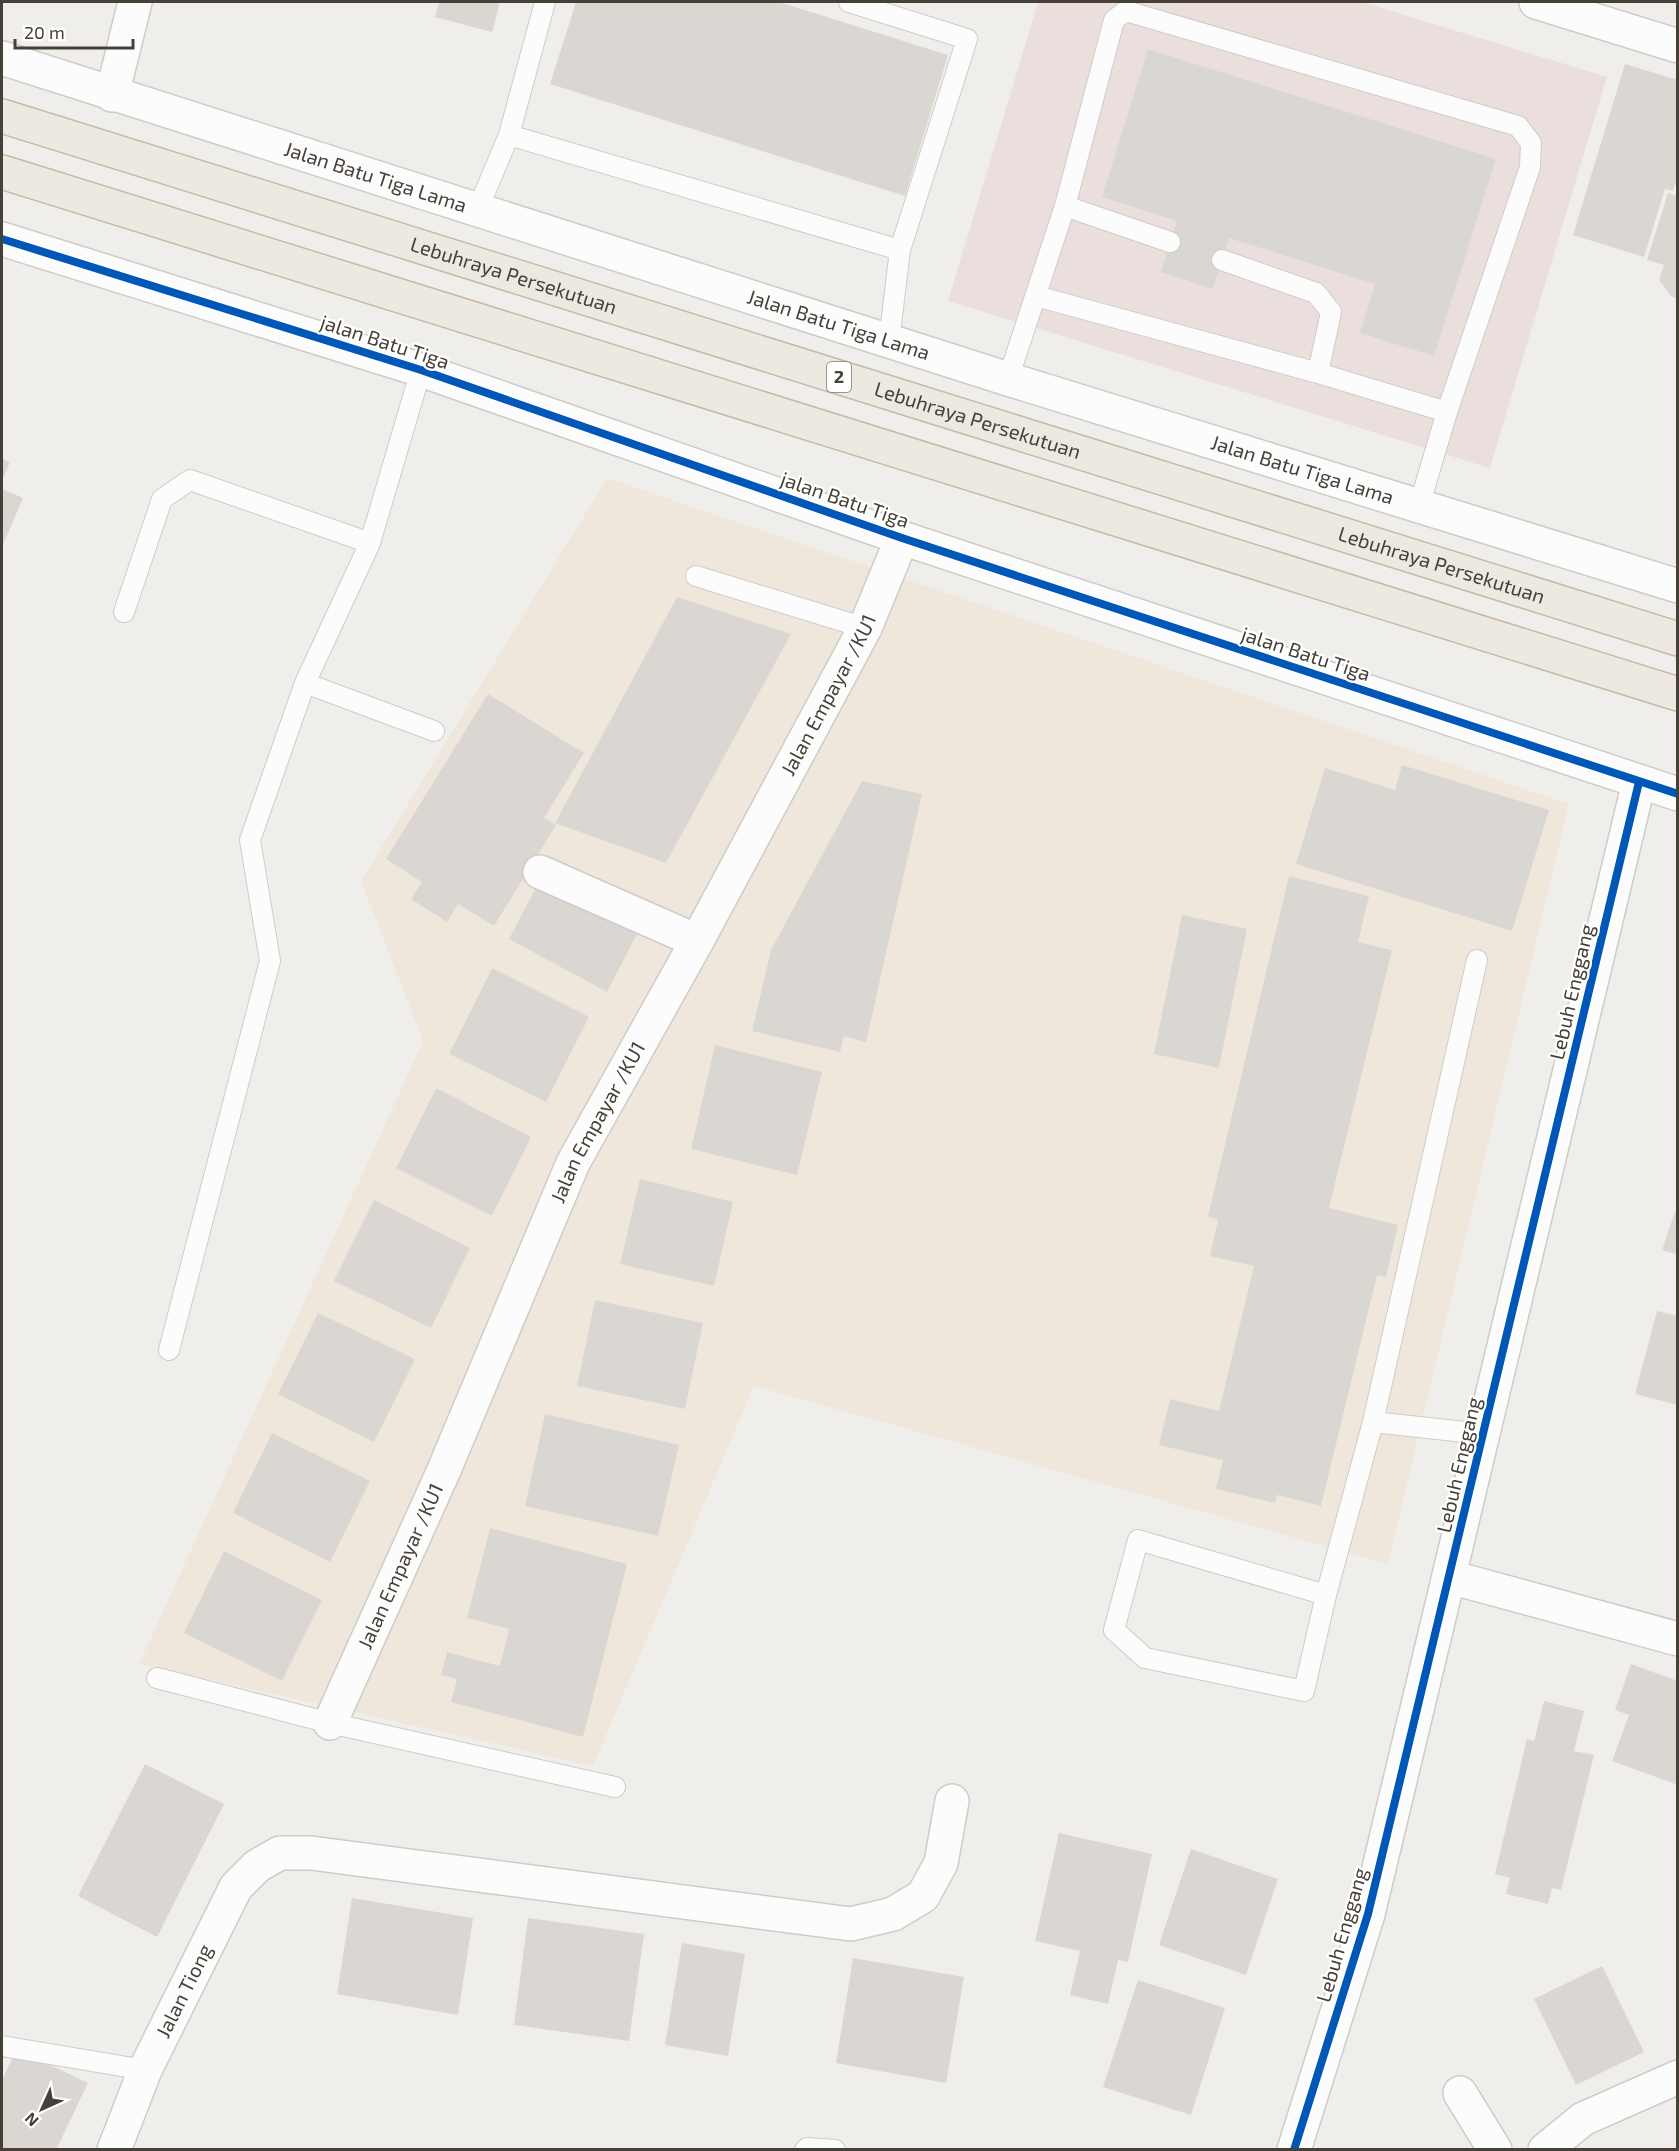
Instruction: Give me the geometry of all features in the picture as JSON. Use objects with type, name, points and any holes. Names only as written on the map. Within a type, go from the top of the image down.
[{"type":"highway","name":"Lebuhraya Persekutuan","points":[[2,116],[1677,639]]},
{"type":"highway","points":[[2,172],[1677,694]]},
{"type":"street","points":[[112,95],[135,2]]},
{"type":"street","points":[[1536,2],[1677,46]]},
{"type":"street","name":"Jalan Batu Tiga Lama","points":[[2,58],[112,95],[1008,379],[1677,586]]},
{"type":"street","name":"jalan Batu Tiga","points":[[2,239],[421,370],[902,538],[1677,794]]},
{"type":"street","name":"Jalan Empayar /KU1","points":[[330,1724],[444,1470],[573,1163],[698,941],[865,628],[902,538]]},
{"type":"street","name":"Lebuh Enggang","points":[[1294,2150],[1368,1914],[1639,782]]},
{"type":"street","points":[[540,872],[698,941]]},
{"type":"street","points":[[1450,1577],[1677,1639]]},
{"type":"street","name":"Jalan Tiong","points":[[114,2150],[145,2070],[236,1887],[257,1866],[280,1852],[311,1853],[851,1924],[893,1914],[923,1896],[941,1863],[952,1801]]},
{"type":"street","points":[[1545,2150],[1583,2120],[1677,2077]]},
{"type":"street","points":[[1460,2093],[1495,2150]]},
{"type":"lane","points":[[477,211],[509,135],[545,2]]},
{"type":"lane","points":[[849,2],[967,39],[900,250],[889,341]]},
{"type":"lane","points":[[1008,379],[1065,206],[1114,20],[1126,11],[1518,126],[1531,143],[1530,167],[1447,412],[1419,506]]},
{"type":"lane","points":[[509,135],[900,250]]},
{"type":"lane","points":[[1065,206],[1170,242]]},
{"type":"lane","points":[[1222,260],[1316,293],[1331,312],[1318,373]]},
{"type":"lane","points":[[1036,296],[1318,373],[1447,412]]},
{"type":"lane","points":[[169,1350],[270,961],[250,840],[305,683],[370,543],[421,370]]},
{"type":"lane","points":[[124,612],[162,499],[190,480],[370,543]]},
{"type":"lane","points":[[696,576],[865,628]]},
{"type":"lane","points":[[305,683],[434,731]]},
{"type":"lane","points":[[1326,1596],[1138,1540],[1114,1630],[1145,1658],[1304,1691],[1326,1596],[1373,1422],[1477,960]]},
{"type":"lane","points":[[1373,1422],[1483,1434]]},
{"type":"lane","points":[[156,1678],[330,1724],[615,1787]]},
{"type":"lane","points":[[2,2046],[145,2070]]},
{"type":"lane","points":[[805,2150],[807,2148],[835,2150]]},
{"type":"shaded area","points":[[1038,2],[1362,2],[1607,77],[1490,468],[948,301]]},
{"type":"shaded area","points":[[607,478],[1569,804],[1388,1564],[754,1386],[593,1766],[139,1664],[423,1041],[361,881]]},
{"type":"building","points":[[439,2],[500,2],[492,32],[435,17]]},
{"type":"building","points":[[576,2],[779,2],[948,55],[905,196],[550,84]]},
{"type":"building","points":[[1148,49],[1496,159],[1434,356],[1360,333],[1375,284],[1229,238],[1213,289],[1161,272],[1177,221],[1102,197]]},
{"type":"building","points":[[1625,64],[1678,80],[1678,175],[1673,191],[1665,189],[1644,257],[1573,235]]},
{"type":"building","points":[[1668,193],[1678,196],[1678,299],[1671,296],[1659,280],[1664,265],[1647,260]]},
{"type":"building","points":[[2,459],[10,462],[2,481]]},
{"type":"building","points":[[2,489],[23,498],[2,547]]},
{"type":"building","points":[[677,597],[791,634],[666,863],[555,823]]},
{"type":"building","points":[[488,694],[584,753],[544,818],[556,825],[494,926],[458,904],[447,922],[411,899],[422,882],[386,859]]},
{"type":"building","points":[[1402,765],[1549,810],[1512,931],[1296,864],[1325,768],[1395,790]]},
{"type":"building","points":[[862,781],[922,794],[866,1042],[844,1036],[840,1052],[752,1031],[771,950]]},
{"type":"building","points":[[552,857],[650,909],[607,992],[509,939]]},
{"type":"building","points":[[1289,876],[1369,896],[1358,942],[1392,950],[1329,1208],[1398,1225],[1386,1277],[1377,1275],[1321,1506],[1277,1495],[1275,1503],[1216,1489],[1223,1460],[1159,1445],[1170,1399],[1219,1411],[1254,1266],[1210,1256],[1218,1220],[1208,1216]]},
{"type":"building","points":[[1182,915],[1247,929],[1219,1068],[1154,1054]]},
{"type":"building","points":[[492,968],[589,1017],[546,1102],[449,1054]]},
{"type":"building","points":[[715,1045],[822,1072],[797,1175],[691,1149]]},
{"type":"building","points":[[436,1088],[531,1137],[492,1216],[396,1168]]},
{"type":"building","points":[[640,1179],[733,1202],[714,1286],[620,1264]]},
{"type":"building","points":[[374,1200],[470,1248],[431,1328],[334,1281]]},
{"type":"building","points":[[1675,1212],[1678,1212],[1678,1255],[1662,1250]]},
{"type":"building","points":[[595,1300],[703,1323],[685,1409],[577,1386]]},
{"type":"building","points":[[1657,1311],[1678,1316],[1678,1405],[1635,1394]]},
{"type":"building","points":[[318,1313],[415,1359],[374,1442],[278,1394]]},
{"type":"building","points":[[545,1414],[679,1445],[658,1536],[525,1506]]},
{"type":"building","points":[[272,1433],[370,1481],[330,1562],[233,1513]]},
{"type":"building","points":[[490,1528],[627,1564],[583,1737],[451,1702],[457,1679],[441,1675],[447,1652],[500,1666],[509,1629],[467,1618]]},
{"type":"building","points":[[224,1551],[322,1600],[282,1681],[184,1633]]},
{"type":"building","points":[[1631,1664],[1678,1681],[1678,1785],[1612,1761],[1629,1715],[1615,1710]]},
{"type":"building","points":[[1544,1701],[1584,1711],[1574,1751],[1594,1755],[1561,1890],[1552,1888],[1548,1904],[1506,1894],[1510,1878],[1495,1874],[1527,1739],[1534,1741]]},
{"type":"building","points":[[145,1764],[224,1804],[157,1937],[78,1896]]},
{"type":"building","points":[[1059,1833],[1152,1854],[1128,1962],[1118,1960],[1108,2004],[1070,1995],[1080,1951],[1035,1941]]},
{"type":"building","points":[[1191,1849],[1278,1879],[1246,1975],[1159,1945]]},
{"type":"building","points":[[352,1898],[473,1918],[458,2015],[337,1994]]},
{"type":"building","points":[[528,1918],[644,1934],[629,2041],[514,2025]]},
{"type":"building","points":[[682,1943],[745,1954],[728,2056],[665,2045]]},
{"type":"building","points":[[853,1958],[964,1977],[946,2083],[836,2063]]},
{"type":"building","points":[[1602,1966],[1644,2052],[1576,2085],[1534,1999]]},
{"type":"building","points":[[1138,1980],[1225,2008],[1191,2115],[1103,2087]]},
{"type":"building","points":[[17,2049],[88,2083],[56,2150],[2,2150],[2,2080]]},
{"type":"cycle path","points":[[2,239],[421,370],[902,538],[1678,794]]},
{"type":"cycle path","points":[[1294,2150],[1368,1914],[1639,782]]}]
